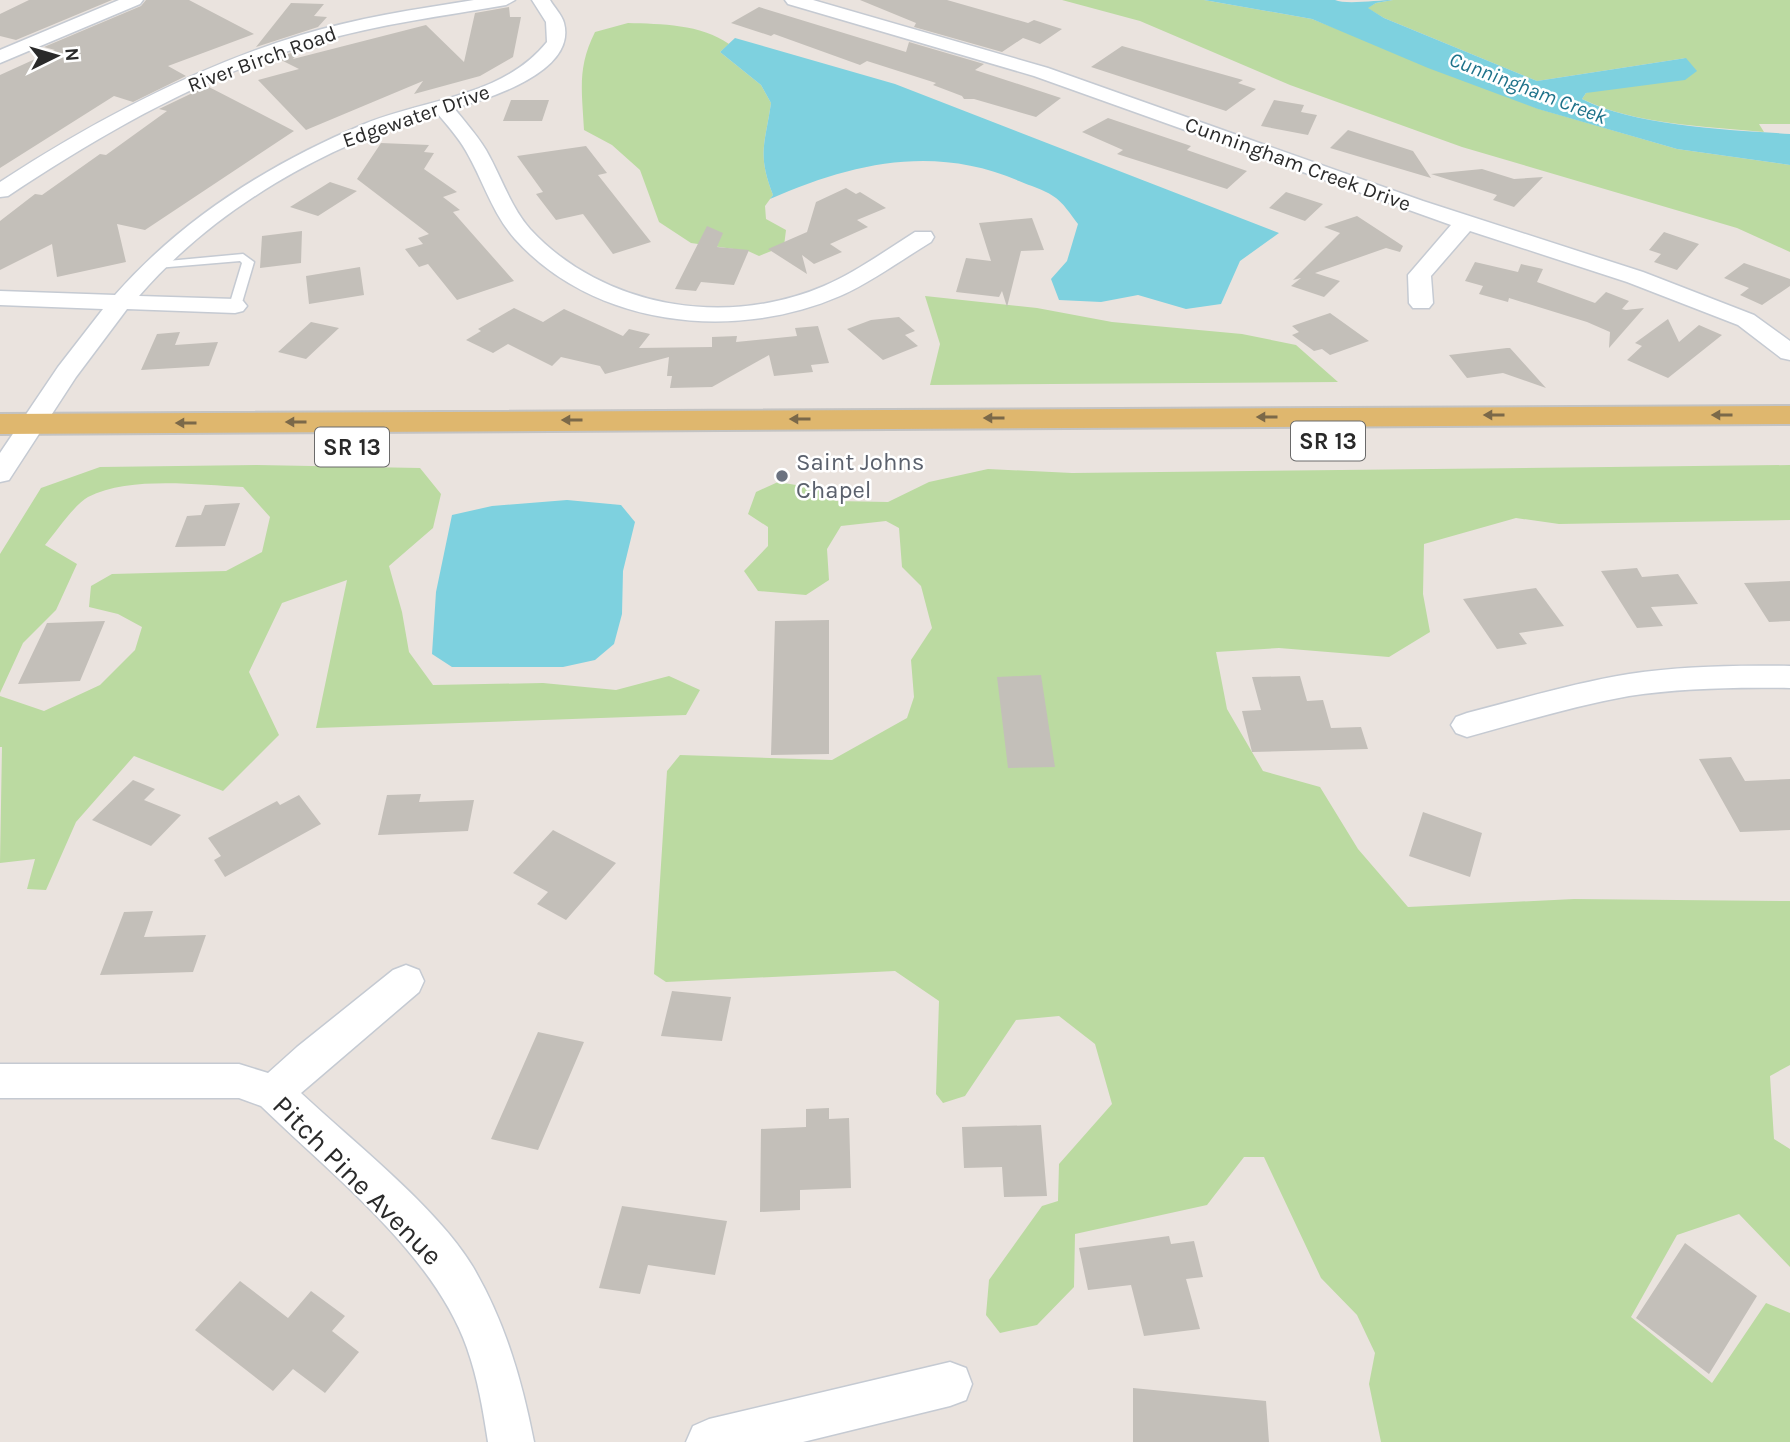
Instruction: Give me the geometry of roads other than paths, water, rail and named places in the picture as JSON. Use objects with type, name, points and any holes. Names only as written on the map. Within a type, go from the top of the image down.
[{"type":"main road","name":"SR 13","points":[[10,444],[1790,415]]},
{"type":"main road","name":"SR 13","points":[[867,431],[1790,439]]},
{"type":"street","points":[[0,57],[134,0]]},
{"type":"street","name":"River Birch Road","points":[[0,191],[96,132],[192,82],[272,51],[372,23],[506,0]]},
{"type":"street","name":"Edgewater Drive","points":[[10,444],[123,302],[156,265],[205,224],[286,170],[351,137],[509,83],[532,69],[550,53],[558,32],[541,0]]},
{"type":"street","name":"Cunningham Creek Drive","points":[[794,0],[1041,72],[1465,223],[1625,273],[1746,320],[1790,353]]},
{"type":"street","points":[[359,8],[372,23]]},
{"type":"street","points":[[440,105],[476,152],[507,215],[525,237],[568,276],[589,288],[644,307],[698,313],[728,313],[789,305],[846,285],[923,237]]},
{"type":"street","points":[[1420,303],[1419,275],[1465,223]]},
{"type":"street","points":[[0,298],[235,306]]},
{"type":"street","points":[[1466,724],[1607,689],[1679,680],[1790,677]]},
{"type":"street","points":[[274,1093],[310,1059],[407,981]]},
{"type":"street","name":"Pitch Pine Avenue","points":[[0,1081],[239,1081],[274,1093],[394,1207],[433,1248],[457,1281],[486,1339],[500,1382],[511,1442]]},
{"type":"street","points":[[709,1442],[950,1384]]},
{"type":"lane","points":[[156,265],[243,257],[248,262],[235,306]]},
{"type":"water","name":"Cunningham Creek","points":[[1204,0],[1393,0],[1376,3],[1368,8],[1384,18],[1537,81],[1686,58],[1697,71],[1685,80],[1586,93],[1582,99],[1603,108],[1655,121],[1790,134],[1790,165],[1677,149],[1538,109],[1428,68],[1312,19]]},
{"type":"water","points":[[735,38],[895,84],[1279,233],[1240,261],[1221,304],[1186,309],[1138,295],[1101,302],[1059,300],[1051,279],[1067,261],[1078,224],[1063,205],[1049,194],[987,170],[956,163],[893,163],[832,176],[770,199],[773,195],[765,169],[764,149],[771,103],[761,85],[720,52]]},
{"type":"water","points":[[567,500],[621,505],[635,522],[623,571],[622,614],[614,644],[595,660],[563,667],[452,667],[432,654],[436,592],[452,515],[492,506]]},
{"type":"place","name":"Saint Johns Chapel","points":[[782,476]]}]
